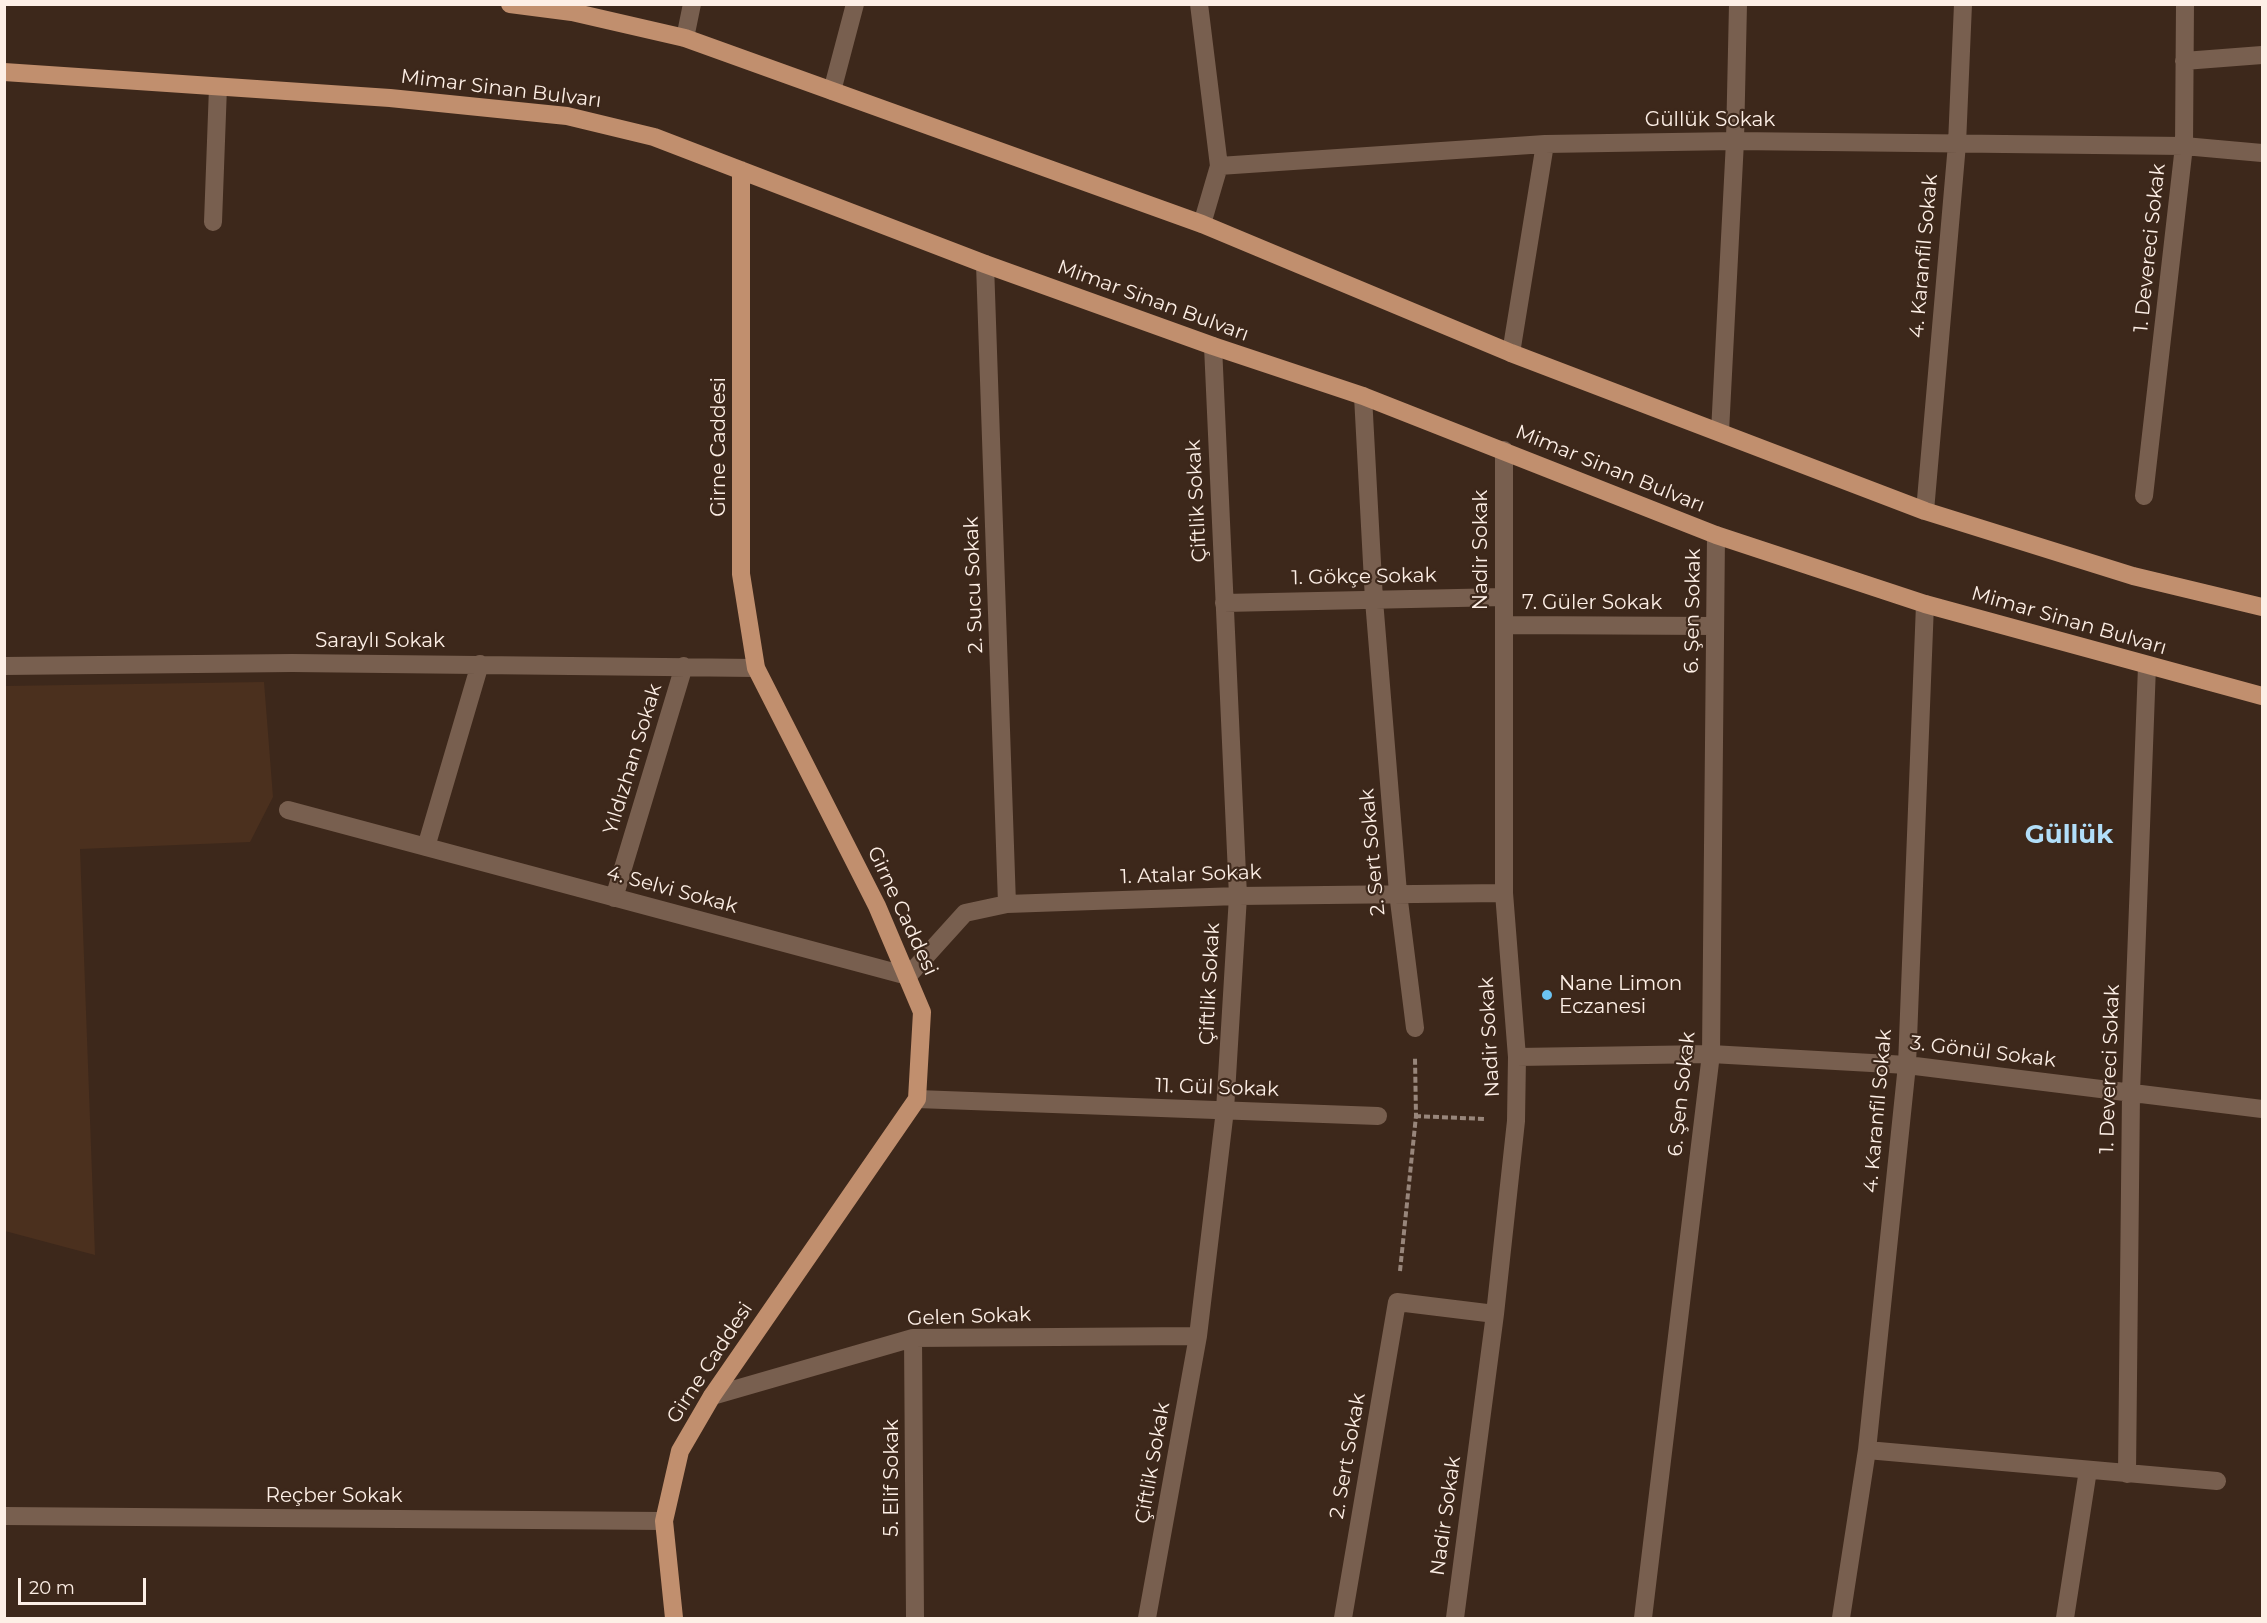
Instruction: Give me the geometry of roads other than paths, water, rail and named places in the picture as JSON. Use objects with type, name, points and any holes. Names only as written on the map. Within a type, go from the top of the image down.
[{"type":"main road","points":[[510,4],[572,12],[685,38],[1202,224],[1511,353],[1925,511],[2133,576],[2262,607]]},
{"type":"main road","name":"Mimar Sinan Bulvarı","points":[[4,72],[390,98],[567,116],[654,137],[985,264],[1213,346],[1363,396],[1716,536],[1925,604],[2262,696]]},
{"type":"main road","name":"Girne Caddesi","points":[[674,1618],[664,1521],[680,1451],[712,1396],[917,1099],[922,1012],[877,906],[756,668],[741,574],[741,170]]},
{"type":"street","points":[[685,38],[692,4]]},
{"type":"street","points":[[832,91],[855,4]]},
{"type":"street","points":[[1199,4],[1219,166],[1202,224]]},
{"type":"street","points":[[1720,432],[1735,141],[1738,4]]},
{"type":"street","name":"4. Karanfil Sokak","points":[[1925,511],[1957,144],[1963,4]]},
{"type":"street","name":"1. Devereci Sokak","points":[[2144,496],[2184,146],[2185,4]]},
{"type":"street","points":[[2184,61],[2262,55]]},
{"type":"street","points":[[213,222],[218,87]]},
{"type":"street","name":"Güllük Sokak","points":[[1219,166],[1545,144],[1735,141],[2184,146],[2262,153]]},
{"type":"street","points":[[1511,353],[1545,144]]},
{"type":"street","name":"2. Sucu Sokak","points":[[985,264],[1007,903]]},
{"type":"street","name":"Çiftlik Sokak","points":[[1147,1618],[1198,1336],[1225,1110],[1238,896],[1213,346]]},
{"type":"street","name":"2. Sert Sokak","points":[[1363,396],[1374,600],[1398,893],[1414,1028]]},
{"type":"street","name":"Nadir Sokak","points":[[1455,1618],[1495,1314],[1516,1121],[1517,1057],[1504,892],[1504,450]]},
{"type":"street","name":"6. Şen Sokak","points":[[1643,1618],[1711,1054],[1716,536]]},
{"type":"street","name":"1. Gökçe Sokak","points":[[1224,603],[1504,597]]},
{"type":"street","name":"4. Karanfil Sokak","points":[[1841,1618],[1867,1450],[1907,1065],[1925,604]]},
{"type":"street","name":"7. Güler Sokak","points":[[1504,625],[1715,626]]},
{"type":"street","name":"Saraylı Sokak","points":[[4,666],[280,663],[756,668]]},
{"type":"street","points":[[426,847],[480,664]]},
{"type":"street","name":"Yıldızhan Sokak","points":[[614,898],[684,666]]},
{"type":"street","name":"1. Devereci Sokak","points":[[2127,1474],[2131,1093],[2147,666]]},
{"type":"street","name":"4. Selvi Sokak","points":[[288,810],[908,976]]},
{"type":"street","name":"1. Atalar Sokak","points":[[908,976],[965,913],[1007,903],[1238,896],[1504,892]]},
{"type":"street","name":"3. Gönül Sokak","points":[[1517,1057],[1711,1054],[1907,1065],[2262,1109]]},
{"type":"street","name":"11. Gül Sokak","points":[[917,1099],[1378,1116]]},
{"type":"street","name":"2. Sert Sokak","points":[[1343,1618],[1397,1302],[1495,1314]]},
{"type":"street","name":"Gelen Sokak","points":[[712,1396],[914,1338],[1198,1336]]},
{"type":"street","name":"5. Elif Sokak","points":[[914,1338],[915,1618]]},
{"type":"street","points":[[1867,1450],[2217,1480]]},
{"type":"street","points":[[2065,1618],[2088,1470]]},
{"type":"street","name":"Reçber Sokak","points":[[4,1516],[664,1521]]},
{"type":"place","name":"Nane Limon Eczanesi","points":[[1547,995]]},
{"type":"district","name":"Güllük","points":[[2069,835]]}]
